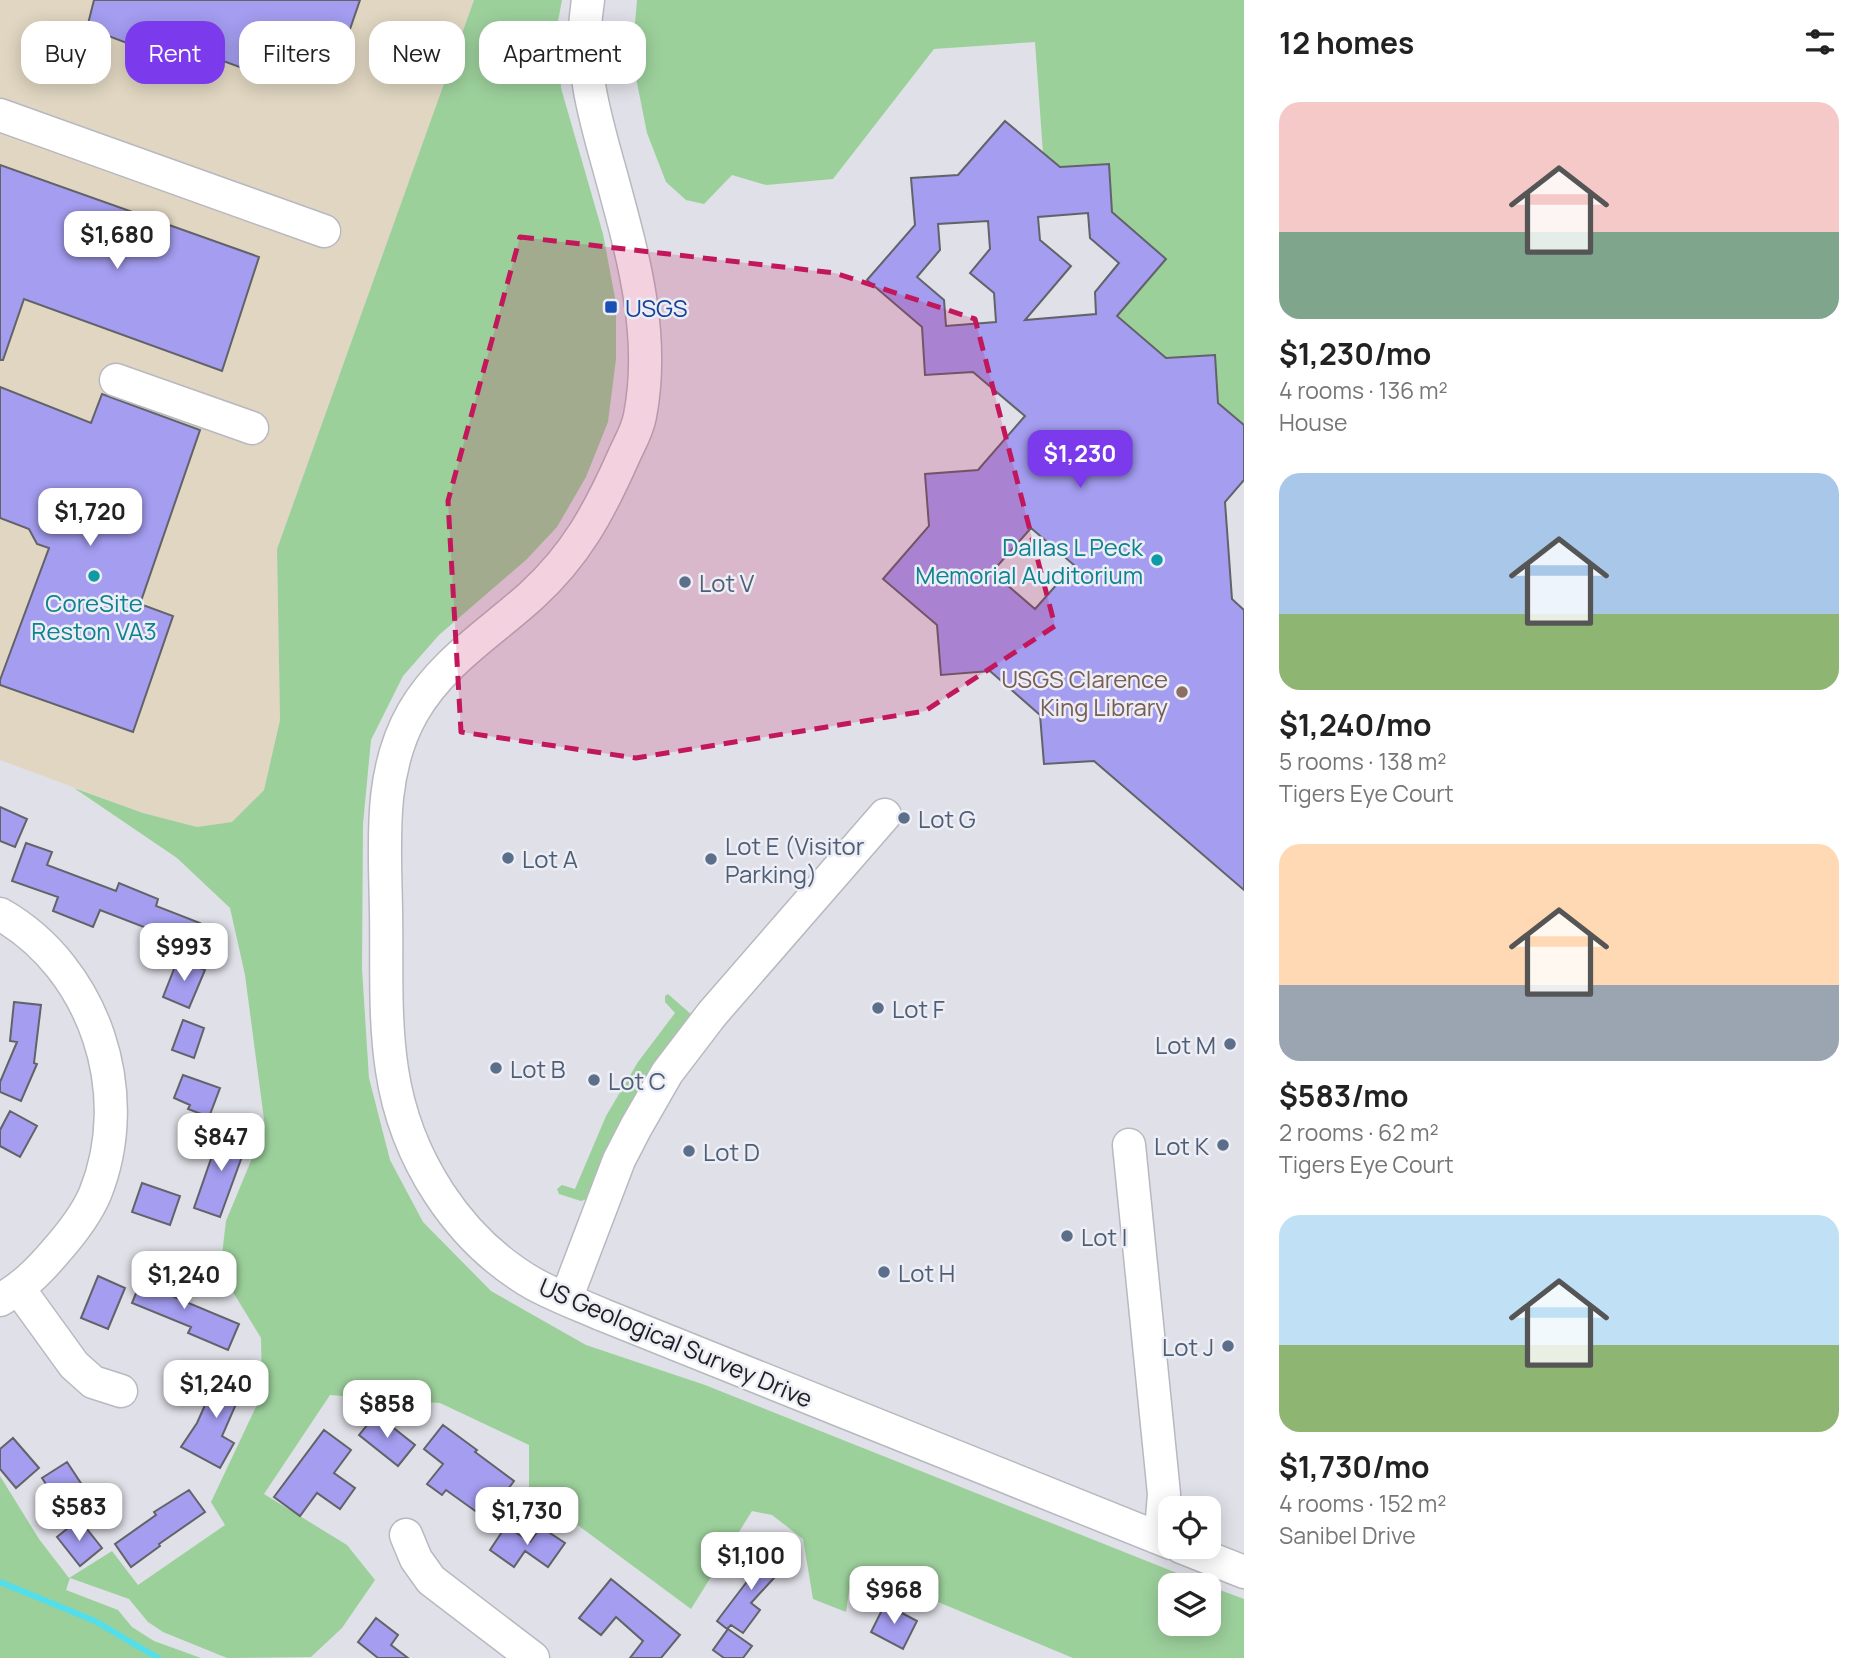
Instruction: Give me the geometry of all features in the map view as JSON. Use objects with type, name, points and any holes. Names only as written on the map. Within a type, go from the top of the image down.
[{"type":"street","name":"US Geological Survey Drive","points":[[588,0],[584,43],[589,90],[641,295],[646,334],[646,377],[640,418],[635,435],[602,506],[570,555],[532,595],[448,666],[419,703],[405,728],[393,762],[384,817],[389,1045],[395,1090],[406,1126],[435,1188],[479,1242],[520,1275],[566,1298],[1158,1538]]},
{"type":"street","points":[[0,115],[324,231]]},
{"type":"street","points":[[116,380],[252,428]]},
{"type":"street","points":[[566,1298],[620,1160],[635,1127],[667,1073],[712,1014],[885,815]]},
{"type":"street","points":[[0,914],[34,938],[69,978],[101,1040],[110,1088],[109,1136],[102,1175],[93,1197],[82,1219],[66,1240],[33,1277],[10,1295],[84,1376],[105,1387],[121,1391]]},
{"type":"street","points":[[1129,1145],[1164,1496]]},
{"type":"street","points":[[406,1535],[416,1559],[431,1580],[533,1658]]},
{"type":"street","name":"US Geological Survey Drive","points":[[1212,1559],[1244,1572]]},
{"type":"highlighted area","points":[[520,237],[835,273],[975,319],[1055,626],[925,711],[636,758],[461,732],[448,501]]},
{"type":"shaded area","points":[[0,0],[474,0],[465,25],[465,21],[369,21],[369,84],[444,84],[277,549],[280,720],[264,790],[232,822],[197,827],[143,813],[0,760]]},
{"type":"green space","points":[[474,0],[562,0],[558,21],[479,21],[479,84],[561,84],[603,234],[616,303],[616,359],[608,422],[586,477],[557,527],[526,560],[439,635],[403,676],[371,740],[363,824],[362,969],[369,1078],[390,1160],[423,1222],[491,1291],[586,1345],[705,1385],[1177,1573],[1158,1573],[1158,1636],[1221,1636],[1221,1590],[1244,1599],[1244,1658],[1073,1658],[873,1575],[849,1591],[846,1612],[813,1599],[803,1539],[772,1515],[752,1511],[691,1609],[529,1489],[529,1445],[440,1403],[330,1395],[264,1494],[347,1545],[375,1580],[342,1628],[311,1657],[227,1658],[163,1632],[148,1622],[129,1599],[70,1578],[66,1590],[118,1610],[132,1627],[154,1641],[201,1658],[0,1658],[0,1476],[39,1539],[69,1578],[112,1551],[138,1585],[225,1525],[211,1502],[262,1394],[261,1338],[220,1271],[226,1221],[265,1127],[245,975],[230,908],[177,858],[74,788],[143,813],[197,827],[232,822],[264,790],[280,720],[277,549],[444,84],[465,84],[465,25]]},
{"type":"green space","points":[[637,0],[1244,0],[1244,425],[1218,403],[1215,355],[1166,358],[1117,316],[1166,259],[1112,212],[1108,164],[1060,167],[1043,153],[1035,42],[934,49],[833,179],[766,185],[732,175],[704,204],[686,200],[666,182],[647,133],[637,84],[646,84],[646,21],[635,21]]},
{"type":"green space","points":[[668,994],[693,1016],[590,1198],[581,1201],[559,1194],[557,1189],[562,1185],[575,1189],[606,1116],[638,1062],[675,1013],[665,1002],[665,996]]},
{"type":"building","points":[[94,0],[360,0],[353,21],[239,21],[239,67],[225,62],[225,21],[125,21],[125,42],[111,37],[111,21],[89,21]]},
{"type":"building","points":[[1005,121],[1060,167],[1109,164],[1112,212],[1166,259],[1117,316],[1166,358],[1215,355],[1218,403],[1244,425],[1244,480],[1225,502],[1232,599],[1244,610],[1244,890],[1094,761],[1044,764],[1040,715],[990,671],[941,675],[937,625],[883,579],[929,526],[925,474],[978,470],[1025,416],[973,372],[925,375],[922,327],[867,280],[915,225],[911,178],[958,175]],"holes":[[[1088,213],[1090,238],[1119,263],[1095,292],[1096,314],[1025,320],[1071,266],[1040,240],[1038,217]],[[988,221],[990,249],[970,273],[994,293],[996,322],[946,326],[944,300],[917,277],[940,250],[938,224]],[[1031,528],[1074,565],[1035,609],[992,572]]]},
{"type":"building","points":[[0,165],[259,257],[222,371],[24,299],[3,360],[0,360]]},
{"type":"building","name":"CoreSite Reston VA3","points":[[0,387],[91,423],[102,394],[200,430],[140,604],[173,616],[133,732],[0,685],[49,548],[37,544],[29,529],[0,518]]},
{"type":"building","points":[[0,807],[27,819],[15,847],[0,841]]},
{"type":"building","points":[[26,843],[52,852],[47,865],[116,891],[119,883],[158,899],[156,906],[200,923],[189,950],[155,937],[157,932],[100,910],[93,927],[53,911],[58,897],[12,881]]},
{"type":"building","points":[[178,959],[205,970],[189,1008],[163,997]]},
{"type":"building","points":[[14,1002],[41,1005],[34,1063],[37,1064],[21,1101],[0,1092],[0,1082],[17,1042],[10,1041]]},
{"type":"building","points":[[183,1020],[204,1028],[194,1058],[172,1050]]},
{"type":"building","points":[[183,1075],[220,1088],[209,1117],[188,1109],[190,1105],[174,1098]]},
{"type":"building","points":[[10,1111],[37,1126],[20,1157],[0,1146],[0,1130]]},
{"type":"building","points":[[221,1130],[248,1140],[220,1217],[194,1208]]},
{"type":"building","points":[[142,1183],[180,1196],[170,1225],[132,1212]]},
{"type":"building","points":[[145,1271],[179,1284],[174,1297],[239,1324],[228,1350],[188,1333],[191,1327],[132,1303]]},
{"type":"building","points":[[98,1276],[125,1288],[108,1329],[81,1318]]},
{"type":"building","points":[[222,1367],[247,1379],[222,1436],[234,1443],[220,1468],[181,1447],[197,1423]]},
{"type":"building","points":[[376,1414],[415,1445],[398,1466],[359,1435]]},
{"type":"building","points":[[443,1425],[514,1481],[500,1500],[506,1505],[492,1523],[446,1490],[442,1495],[427,1484],[443,1464],[424,1449]]},
{"type":"building","points":[[324,1430],[351,1450],[334,1473],[355,1488],[340,1509],[317,1493],[300,1516],[274,1497]]},
{"type":"building","points":[[13,1438],[39,1468],[16,1488],[0,1469],[0,1449]]},
{"type":"building","points":[[67,1462],[90,1497],[65,1513],[42,1478]]},
{"type":"building","points":[[189,1490],[205,1512],[131,1567],[115,1544],[156,1515],[154,1512]]},
{"type":"building","points":[[79,1519],[102,1548],[80,1566],[57,1537]]},
{"type":"building","points":[[506,1526],[530,1542],[541,1527],[565,1543],[548,1567],[525,1551],[514,1567],[490,1550]]},
{"type":"building","points":[[763,1549],[784,1567],[751,1603],[760,1610],[743,1633],[731,1625],[727,1629],[717,1621],[752,1575],[745,1569]]},
{"type":"building","points":[[611,1579],[680,1635],[661,1658],[630,1658],[643,1641],[616,1617],[601,1635],[579,1618]]},
{"type":"building","points":[[885,1604],[917,1621],[903,1649],[871,1632]]},
{"type":"building","points":[[376,1618],[398,1635],[391,1645],[408,1658],[378,1658],[358,1642]]},
{"type":"building","points":[[728,1629],[752,1646],[743,1658],[724,1658],[713,1650]]},
{"type":"waterway","points":[[0,1582],[95,1621],[158,1658]]},
{"type":"place","name":"USGS","points":[[611,307]]},
{"type":"place","name":"Dallas L Peck Memorial Auditorium","points":[[1157,560]]},
{"type":"place","name":"CoreSite Reston VA3","points":[[94,576]]},
{"type":"place","name":"Lot V","points":[[685,582]]},
{"type":"place","name":"USGS Clarence King Library","points":[[1182,692]]},
{"type":"place","name":"Lot G","points":[[904,818]]},
{"type":"place","name":"Lot A","points":[[508,858]]},
{"type":"place","name":"Lot E (Visitor Parking)","points":[[711,859]]},
{"type":"place","name":"Lot F","points":[[878,1008]]},
{"type":"place","name":"Lot M","points":[[1230,1044]]},
{"type":"place","name":"Lot B","points":[[496,1068]]},
{"type":"place","name":"Lot C","points":[[594,1080]]},
{"type":"place","name":"Lot K","points":[[1223,1145]]},
{"type":"place","name":"Lot D","points":[[689,1151]]},
{"type":"place","name":"Lot I","points":[[1067,1236]]},
{"type":"place","name":"Lot H","points":[[884,1272]]},
{"type":"place","name":"Lot J","points":[[1228,1346]]}]
